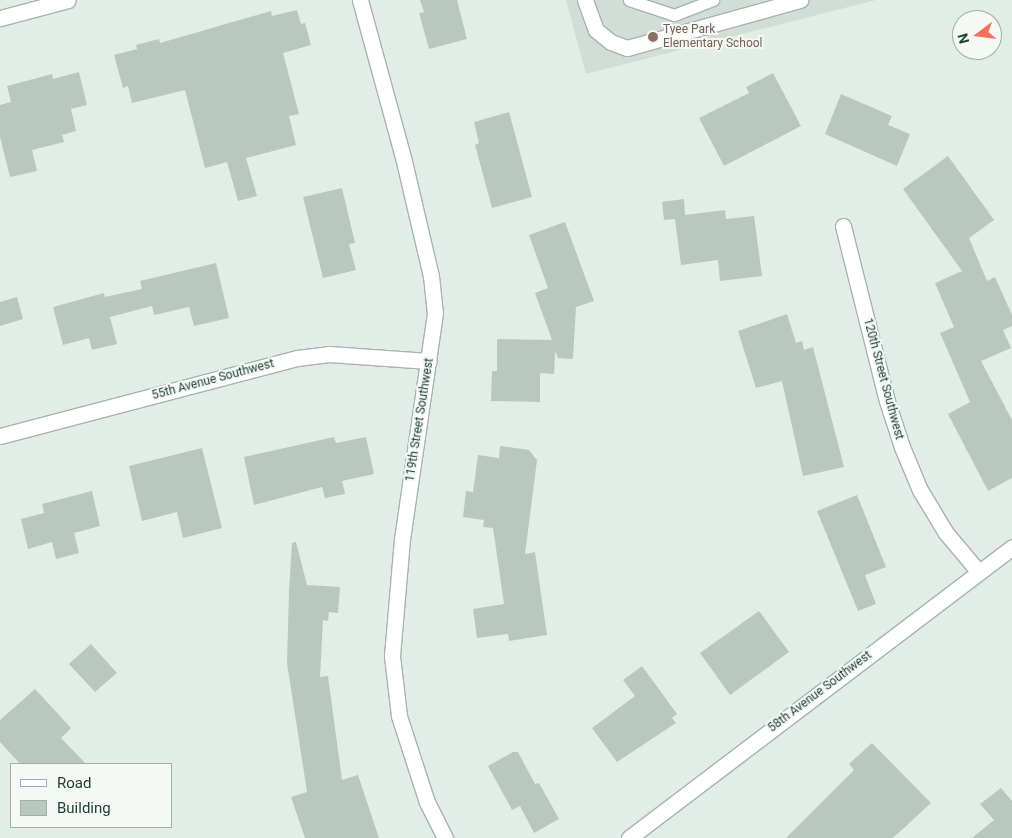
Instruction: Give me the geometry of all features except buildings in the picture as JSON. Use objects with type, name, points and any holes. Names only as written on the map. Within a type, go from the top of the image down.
[{"type":"street","points":[[0,18],[68,0]]},
{"type":"street","name":"119th Street Southwest","points":[[360,0],[404,156],[431,276],[436,312],[402,539],[392,656],[399,716],[427,802],[445,838]]},
{"type":"street","points":[[585,0],[596,30],[611,42],[627,48],[800,0]]},
{"type":"street","name":"120th Street Southwest","points":[[843,226],[887,401],[902,447],[920,490],[946,532],[978,571]]},
{"type":"street","name":"55th Avenue Southwest","points":[[0,436],[297,358],[329,354],[430,361]]},
{"type":"street","name":"58th Avenue Southwest","points":[[629,838],[1012,547]]},
{"type":"lane","points":[[629,0],[674,15],[710,0]]},
{"type":"shaded area","name":"Tyee Park Elementary School","points":[[566,0],[876,0],[586,74]]},
{"type":"place","name":"Tyee Park Elementary School","points":[[653,37]]}]
